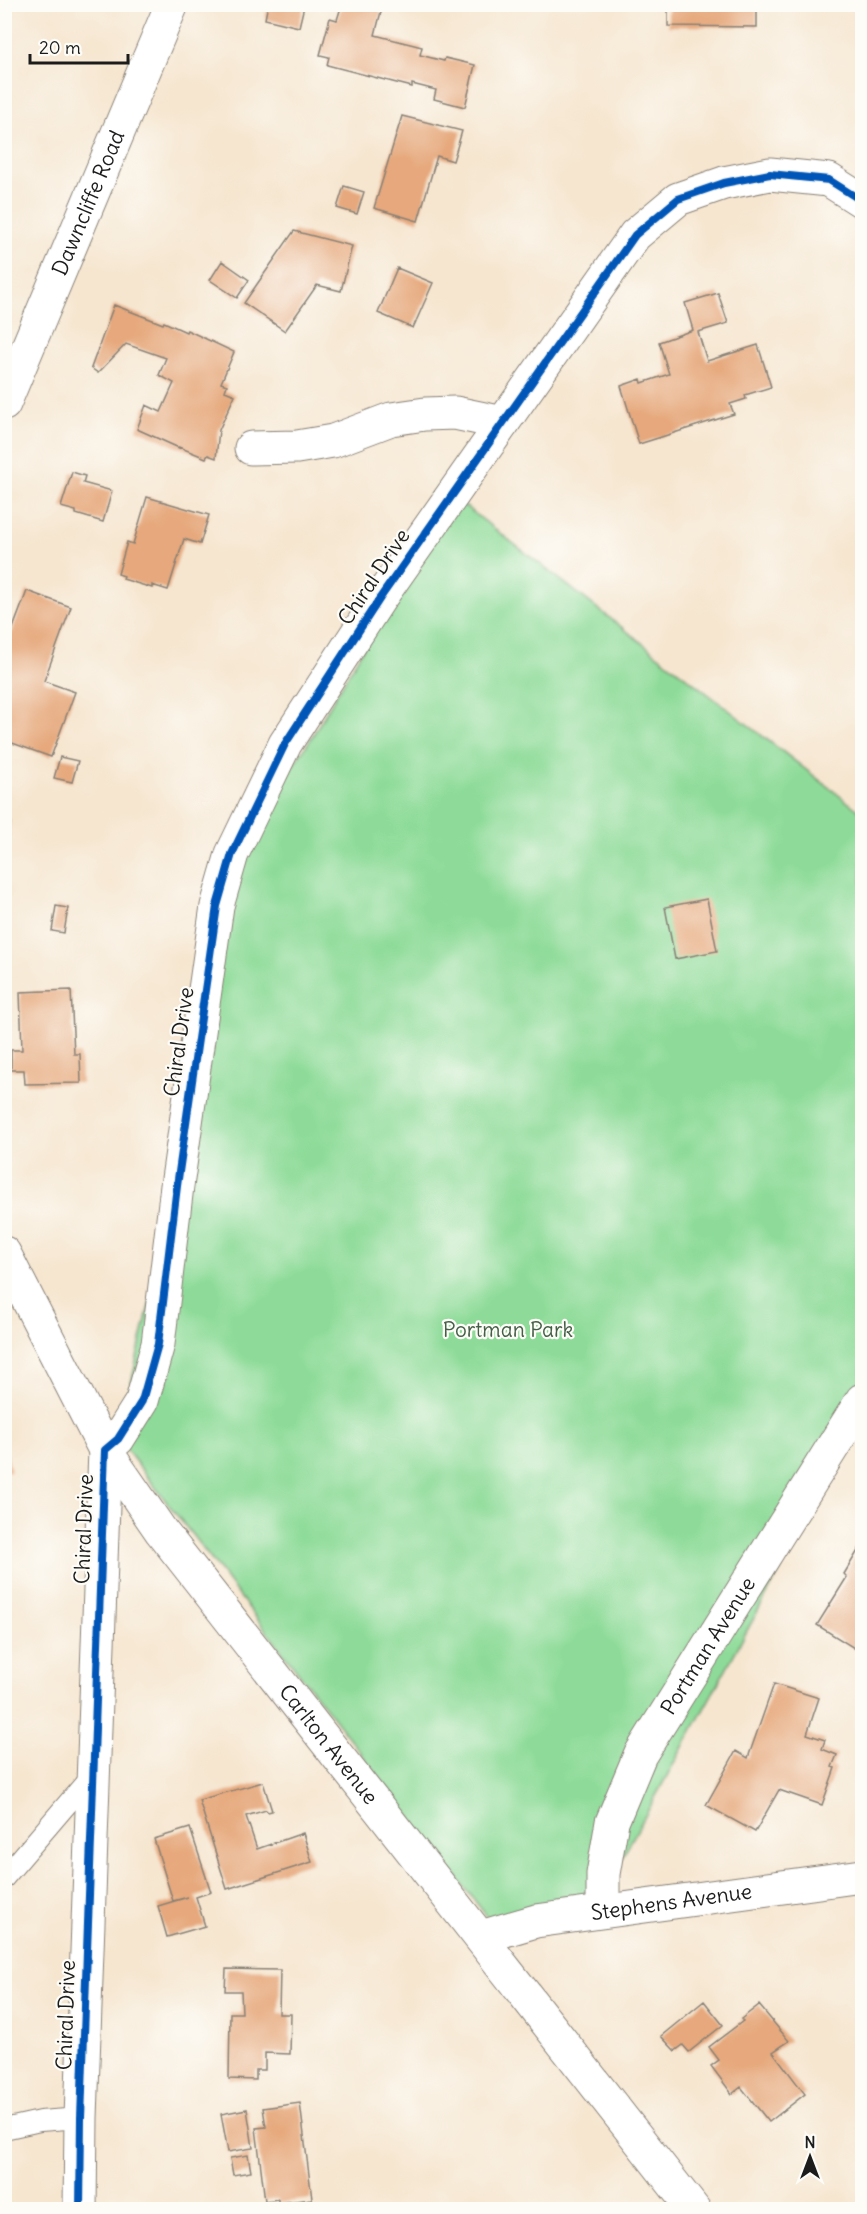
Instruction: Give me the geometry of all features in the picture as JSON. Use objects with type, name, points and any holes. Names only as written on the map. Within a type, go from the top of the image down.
[{"type":"street","name":"Dawncliffe Road","points":[[4,404],[172,4]]},
{"type":"street","name":"Chiral Drive","points":[[80,2210],[81,2118],[105,1450],[118,1439],[142,1401],[158,1344],[180,1164],[217,906],[232,854],[285,744],[380,598],[635,235],[678,199],[724,183],[770,174],[829,180],[862,201]]},
{"type":"street","points":[[250,448],[297,447],[333,441],[391,419],[425,414],[454,413],[503,423]]},
{"type":"street","name":"Carlton Avenue","points":[[4,1253],[105,1450],[161,1531],[694,2210]]},
{"type":"street","name":"Portman Avenue","points":[[603,1911],[603,1874],[612,1822],[640,1755],[862,1400]]},
{"type":"street","name":"Stephens Avenue","points":[[481,1937],[536,1921],[862,1876]]},
{"type":"lane","points":[[4,1878],[93,1774]]},
{"type":"lane","points":[[4,2129],[40,2121],[81,2118]]},
{"type":"green space","name":"Portman Park","points":[[452,496],[862,813],[862,1422],[603,1892],[499,1932],[118,1439],[177,1186],[232,854],[310,740]]},
{"type":"building","points":[[268,4],[304,6],[299,27],[265,19]]},
{"type":"building","points":[[342,4],[383,4],[375,35],[422,47],[420,55],[475,65],[465,107],[434,99],[436,90],[412,84],[412,87],[327,65],[329,57],[320,55],[330,18],[337,20]]},
{"type":"building","points":[[668,4],[757,4],[757,27],[668,26]]},
{"type":"building","points":[[402,116],[462,131],[453,161],[437,156],[418,221],[374,208]]},
{"type":"building","points":[[344,186],[364,192],[357,214],[337,208]]},
{"type":"building","points":[[294,231],[352,246],[341,291],[317,285],[285,331],[244,303]]},
{"type":"building","points":[[222,261],[249,280],[237,298],[210,280]]},
{"type":"building","points":[[397,268],[433,283],[413,328],[378,313]]},
{"type":"building","points":[[718,293],[728,323],[698,332],[707,361],[758,345],[771,387],[745,395],[746,399],[730,404],[734,414],[639,444],[621,386],[641,379],[642,383],[669,374],[659,342],[693,330],[685,303]]},
{"type":"building","points":[[114,305],[186,332],[187,330],[234,352],[221,383],[227,385],[225,391],[235,395],[219,430],[216,458],[208,455],[206,458],[137,429],[146,405],[161,412],[174,383],[159,375],[166,358],[126,344],[98,373],[91,368]]},
{"type":"building","points":[[72,472],[85,476],[83,483],[112,491],[103,522],[61,507]]},
{"type":"building","points":[[147,497],[209,515],[200,544],[184,539],[168,590],[152,585],[152,588],[123,579],[124,576],[118,574],[127,542],[133,544]]},
{"type":"building","points":[[27,591],[71,607],[44,681],[75,692],[51,757],[4,740],[4,652]]},
{"type":"building","points":[[60,757],[78,761],[72,782],[54,778]]},
{"type":"building","points":[[4,818],[10,818],[6,862],[4,862]]},
{"type":"building","points":[[707,899],[717,951],[675,959],[665,907]]},
{"type":"building","points":[[56,906],[68,908],[64,933],[52,931]]},
{"type":"building","points":[[71,990],[74,1054],[80,1054],[81,1083],[25,1084],[24,1070],[11,1070],[11,1050],[22,1050],[20,992]]},
{"type":"building","points":[[4,1447],[11,1471],[4,1472]]},
{"type":"building","points":[[862,1544],[862,1653],[817,1625],[847,1577],[844,1574]]},
{"type":"building","points":[[774,1684],[819,1698],[807,1734],[825,1740],[822,1749],[837,1755],[832,1767],[835,1768],[822,1805],[779,1790],[755,1832],[706,1805],[736,1751],[748,1758]]},
{"type":"building","points":[[263,1782],[272,1811],[266,1810],[246,1816],[257,1849],[303,1833],[312,1862],[227,1889],[199,1800]]},
{"type":"building","points":[[190,1828],[211,1892],[196,1897],[205,1926],[167,1937],[158,1906],[188,1897],[173,1901],[154,1839]]},
{"type":"building","points":[[226,1969],[280,1970],[279,2014],[291,2014],[290,2054],[265,2053],[265,2070],[256,2070],[256,2080],[229,2079],[230,2013],[242,2013],[241,1991],[225,1991]]},
{"type":"building","points":[[704,2001],[723,2025],[689,2052],[683,2045],[675,2051],[661,2036]]},
{"type":"building","points":[[759,2005],[789,2041],[773,2052],[805,2094],[769,2122],[741,2087],[732,2094],[711,2066],[719,2060],[709,2047],[743,2021],[741,2019]]},
{"type":"building","points":[[300,2103],[312,2199],[278,2203],[278,2199],[265,2201],[256,2128],[266,2127],[263,2108]]},
{"type":"building","points":[[247,2109],[253,2148],[228,2152],[221,2114]]},
{"type":"building","points":[[248,2155],[251,2172],[233,2175],[230,2158]]},
{"type":"cycle path","points":[[80,2210],[81,2118],[105,1450],[118,1439],[142,1401],[158,1344],[177,1186],[217,906],[232,854],[285,744],[380,598],[635,235],[678,199],[724,183],[770,174],[829,180],[862,201]]}]
